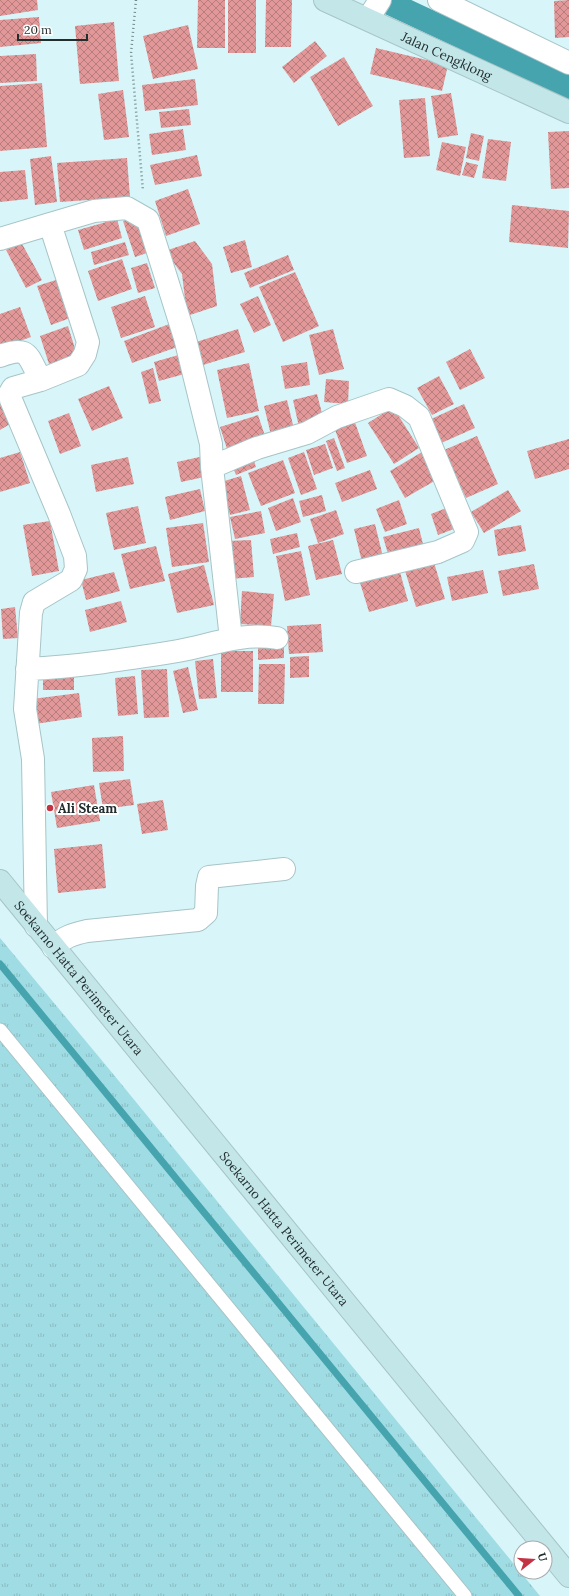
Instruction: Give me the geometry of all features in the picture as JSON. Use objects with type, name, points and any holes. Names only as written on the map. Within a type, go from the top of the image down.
[{"type":"main road","name":"Jalan Cengklong","points":[[325,0],[373,10],[569,112]]},
{"type":"main road","name":"Soekarno Hatta Perimeter Utara","points":[[0,881],[569,1576]]},
{"type":"street","points":[[439,0],[569,63]]},
{"type":"street","points":[[0,239],[94,211],[127,208],[148,220],[185,338],[211,444],[212,467],[231,639]]},
{"type":"street","points":[[36,926],[33,759],[26,709],[30,613],[34,602],[71,580],[76,569],[74,556],[60,514],[11,400],[10,393],[14,388],[41,380],[78,365],[86,354],[88,342],[50,224]]},
{"type":"street","points":[[0,356],[14,351],[21,351],[27,354],[41,380]]},
{"type":"street","points":[[212,467],[257,448],[307,433],[337,417],[389,399],[405,406],[419,418],[467,532],[463,541],[438,552],[356,572]]},
{"type":"street","points":[[27,668],[62,668],[179,650],[248,636],[277,638]]},
{"type":"street","points":[[53,947],[62,938],[87,931],[198,920],[206,913],[207,886],[209,877],[284,869]]},
{"type":"lane","points":[[0,1030],[465,1596]]},
{"type":"path","points":[[136,0],[132,53],[146,218]]},
{"type":"green space","points":[[0,938],[513,1563],[513,1580],[527,1580],[540,1596],[0,1596]]},
{"type":"building","points":[[0,0],[37,0],[38,10],[0,16]]},
{"type":"building","points":[[198,0],[225,0],[225,48],[197,48]]},
{"type":"building","points":[[228,0],[256,0],[256,53],[228,53]]},
{"type":"building","points":[[266,0],[292,0],[291,47],[265,47]]},
{"type":"building","points":[[569,0],[569,37],[555,38],[554,1]]},
{"type":"building","points":[[39,17],[41,43],[0,47],[0,20]]},
{"type":"building","points":[[114,22],[119,81],[80,84],[75,26]]},
{"type":"building","points":[[188,25],[198,69],[153,79],[143,36]]},
{"type":"building","points":[[315,41],[327,56],[294,83],[282,67]]},
{"type":"building","points":[[376,48],[448,65],[442,91],[370,74]]},
{"type":"building","points":[[36,54],[37,81],[0,83],[0,56]]},
{"type":"building","points":[[344,57],[373,106],[338,126],[310,77]]},
{"type":"building","points":[[195,79],[198,105],[145,111],[142,85]]},
{"type":"building","points":[[42,83],[47,147],[0,151],[0,86]]},
{"type":"building","points":[[123,90],[129,137],[104,140],[98,94]]},
{"type":"building","points":[[451,93],[458,135],[438,138],[431,96]]},
{"type":"building","points":[[425,98],[430,156],[404,158],[399,100]]},
{"type":"building","points":[[189,109],[191,125],[161,128],[159,112]]},
{"type":"building","points":[[183,129],[186,150],[152,155],[149,134]]},
{"type":"building","points":[[569,131],[569,188],[551,189],[548,132]]},
{"type":"building","points":[[471,133],[484,136],[479,161],[466,158]]},
{"type":"building","points":[[488,139],[511,142],[506,181],[482,178]]},
{"type":"building","points":[[442,142],[466,147],[460,176],[436,170]]},
{"type":"building","points":[[197,155],[202,176],[155,185],[150,165]]},
{"type":"building","points":[[51,156],[57,202],[35,205],[30,159]]},
{"type":"building","points":[[127,158],[130,197],[60,202],[57,163]]},
{"type":"building","points":[[466,162],[478,165],[474,178],[462,175]]},
{"type":"building","points":[[25,170],[28,199],[0,202],[0,172]]},
{"type":"building","points":[[188,189],[200,224],[166,236],[155,201]]},
{"type":"building","points":[[512,205],[569,211],[568,248],[509,242]]},
{"type":"building","points":[[135,217],[147,253],[135,257],[123,221]]},
{"type":"building","points":[[117,219],[122,238],[84,250],[78,230]]},
{"type":"building","points":[[245,240],[252,267],[231,273],[223,247]]},
{"type":"building","points":[[195,241],[212,264],[217,306],[187,316],[182,274],[165,251]]},
{"type":"building","points":[[21,242],[42,280],[26,288],[6,250]]},
{"type":"building","points":[[125,242],[129,255],[94,265],[91,252]]},
{"type":"building","points":[[288,255],[294,270],[250,288],[244,273]]},
{"type":"building","points":[[122,259],[132,289],[98,301],[88,271]]},
{"type":"building","points":[[147,263],[155,288],[138,293],[131,268]]},
{"type":"building","points":[[295,272],[319,326],[283,342],[259,287]]},
{"type":"building","points":[[59,279],[73,317],[51,325],[37,286]]},
{"type":"building","points":[[145,296],[155,327],[121,338],[111,307]]},
{"type":"building","points":[[258,296],[271,325],[254,333],[240,304]]},
{"type":"building","points":[[20,307],[31,337],[0,348],[0,314]]},
{"type":"building","points":[[172,323],[180,346],[132,363],[124,341]]},
{"type":"building","points":[[68,326],[77,355],[49,364],[40,336]]},
{"type":"building","points":[[238,329],[245,352],[203,365],[196,342]]},
{"type":"building","points":[[333,329],[344,369],[319,375],[309,335]]},
{"type":"building","points":[[470,349],[485,378],[460,390],[446,362]]},
{"type":"building","points":[[182,354],[188,373],[159,381],[154,362]]},
{"type":"building","points":[[307,362],[310,385],[285,389],[281,366]]},
{"type":"building","points":[[249,363],[259,411],[227,418],[217,370]]},
{"type":"building","points":[[153,368],[161,401],[149,404],[141,372]]},
{"type":"building","points":[[439,376],[454,404],[432,415],[417,388]]},
{"type":"building","points":[[326,379],[349,381],[348,404],[324,402]]},
{"type":"building","points":[[109,386],[123,418],[92,431],[78,399]]},
{"type":"building","points":[[317,394],[324,421],[299,427],[293,400]]},
{"type":"building","points":[[0,397],[15,421],[0,430]]},
{"type":"building","points":[[287,400],[294,429],[271,435],[264,406]]},
{"type":"building","points":[[464,404],[475,428],[439,444],[429,420]]},
{"type":"building","points":[[393,407],[419,448],[394,464],[368,423]]},
{"type":"building","points":[[69,413],[81,446],[60,454],[48,421]]},
{"type":"building","points":[[258,415],[266,439],[228,452],[220,427]]},
{"type":"building","points":[[353,417],[367,456],[347,463],[333,424]]},
{"type":"building","points":[[477,436],[498,484],[466,498],[444,450]]},
{"type":"building","points":[[334,438],[345,468],[337,471],[326,441]]},
{"type":"building","points":[[569,439],[569,469],[535,479],[527,451]]},
{"type":"building","points":[[325,444],[333,468],[314,475],[306,450]]},
{"type":"building","points":[[20,452],[30,483],[0,492],[0,458]]},
{"type":"building","points":[[304,452],[317,489],[301,495],[288,458]]},
{"type":"building","points":[[422,452],[438,479],[405,498],[390,471]]},
{"type":"building","points":[[252,455],[256,467],[236,475],[231,463]]},
{"type":"building","points":[[204,456],[209,476],[181,482],[177,462]]},
{"type":"building","points":[[128,457],[134,484],[96,492],[91,465]]},
{"type":"building","points":[[283,460],[295,493],[261,506],[248,473]]},
{"type":"building","points":[[370,470],[377,489],[342,502],[335,483]]},
{"type":"building","points":[[241,476],[250,510],[230,515],[221,482]]},
{"type":"building","points":[[200,489],[205,511],[170,520],[165,497]]},
{"type":"building","points":[[508,490],[521,511],[484,533],[471,512]]},
{"type":"building","points":[[322,495],[326,511],[303,517],[299,501]]},
{"type":"building","points":[[293,498],[301,522],[276,531],[268,508]]},
{"type":"building","points":[[399,500],[407,524],[385,532],[376,509]]},
{"type":"building","points":[[454,505],[462,526],[438,535],[431,514]]},
{"type":"building","points":[[138,506],[146,543],[114,550],[106,513]]},
{"type":"building","points":[[336,510],[344,534],[318,543],[310,519]]},
{"type":"building","points":[[261,511],[265,533],[235,539],[230,517]]},
{"type":"building","points":[[50,521],[59,571],[32,576],[23,525]]},
{"type":"building","points":[[203,523],[209,562],[172,567],[166,528]]},
{"type":"building","points":[[375,524],[384,561],[363,566],[354,529]]},
{"type":"building","points":[[521,525],[526,551],[498,556],[494,530]]},
{"type":"building","points":[[419,528],[424,548],[389,557],[383,537]]},
{"type":"building","points":[[297,533],[300,547],[273,554],[270,539]]},
{"type":"building","points":[[251,540],[254,577],[230,579],[227,541]]},
{"type":"building","points":[[333,540],[342,574],[316,580],[308,546]]},
{"type":"building","points":[[156,546],[165,581],[130,589],[121,554]]},
{"type":"building","points":[[301,551],[310,595],[285,601],[276,556]]},
{"type":"building","points":[[432,556],[445,599],[416,607],[403,564]]},
{"type":"building","points":[[534,564],[539,589],[503,596],[498,571]]},
{"type":"building","points":[[204,565],[214,605],[177,613],[168,574]]},
{"type":"building","points":[[398,565],[408,601],[369,612],[358,576]]},
{"type":"building","points":[[483,570],[488,593],[452,601],[447,577]]},
{"type":"building","points":[[114,572],[120,591],[86,600],[81,580]]},
{"type":"building","points":[[242,591],[274,594],[271,626],[240,624]]},
{"type":"building","points":[[121,601],[127,622],[90,632],[85,610]]},
{"type":"building","points":[[15,607],[18,638],[3,639],[1,609]]},
{"type":"building","points":[[321,624],[323,652],[289,654],[287,626]]},
{"type":"building","points":[[284,646],[284,658],[258,660],[258,647]]},
{"type":"building","points":[[221,651],[253,651],[253,692],[221,692]]},
{"type":"building","points":[[309,656],[309,677],[290,678],[290,657]]},
{"type":"building","points":[[213,659],[217,698],[199,699],[195,661]]},
{"type":"building","points":[[259,664],[285,664],[284,704],[258,704]]},
{"type":"building","points":[[188,667],[198,710],[183,713],[173,671]]},
{"type":"building","points":[[74,669],[74,690],[43,690],[43,670]]},
{"type":"building","points":[[167,669],[169,717],[144,718],[141,670]]},
{"type":"building","points":[[135,676],[138,714],[118,716],[115,678]]},
{"type":"building","points":[[79,693],[82,717],[35,724],[32,699]]},
{"type":"building","points":[[123,736],[124,771],[93,772],[92,738]]},
{"type":"building","points":[[130,779],[134,805],[103,809],[99,783]]},
{"type":"building","points":[[94,785],[100,821],[57,828],[51,792]]},
{"type":"building","points":[[163,800],[168,830],[142,834],[137,804]]},
{"type":"building","points":[[102,844],[106,888],[58,893],[54,849]]},
{"type":"waterway","points":[[383,0],[569,87]]},
{"type":"waterway","points":[[0,964],[519,1596]]},
{"type":"place","name":"Ali Steam","points":[[50,808]]}]
